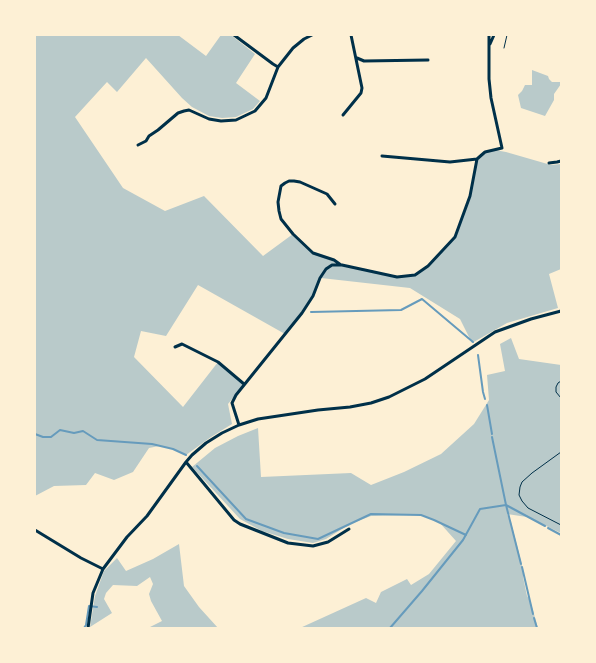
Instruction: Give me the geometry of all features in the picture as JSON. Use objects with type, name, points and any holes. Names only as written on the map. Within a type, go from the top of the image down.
[{"type":"street","points":[[234,35],[278,67]]},
{"type":"street","points":[[138,145],[146,141],[149,136],[178,113],[189,110],[209,119],[221,121],[236,120],[255,111],[269,91],[278,67],[293,48],[312,35]]},
{"type":"street","points":[[343,115],[361,93],[362,88],[352,35]]},
{"type":"street","points":[[382,156],[450,162],[477,159],[485,152],[502,148],[489,80],[490,35]]},
{"type":"street","points":[[489,47],[494,35]]},
{"type":"street","points":[[356,57],[364,61],[428,60]]},
{"type":"street","points":[[240,424],[232,403],[236,395],[302,313],[313,296],[320,278],[326,269],[332,265],[342,266],[397,277],[415,274],[428,266],[455,237],[470,196],[477,159]]},
{"type":"street","points":[[548,163],[561,160]]},
{"type":"street","points":[[335,204],[327,194],[294,181],[289,181],[281,186],[278,202],[281,219],[312,253],[334,260],[342,266]]},
{"type":"street","points":[[88,628],[93,594],[103,569],[127,537],[147,516],[186,462],[206,443],[240,424],[258,419],[350,407],[389,397],[425,379],[495,332],[561,311]]},
{"type":"street","points":[[175,347],[182,344],[218,362],[244,384]]},
{"type":"street","points":[[186,462],[234,520],[240,524],[288,543],[313,546],[328,542],[349,529]]},
{"type":"street","points":[[35,530],[103,569]]},
{"type":"path","points":[[504,48],[506,35]]},
{"type":"path","points":[[561,381],[556,387],[556,392],[561,398]]},
{"type":"path","points":[[561,452],[532,472],[522,482],[519,495],[522,502],[528,508],[561,525]]},
{"type":"shaded area","points":[[35,35],[178,35],[206,56],[221,35],[231,35],[255,54],[236,83],[260,101],[253,109],[236,117],[222,118],[209,116],[192,107],[146,58],[117,92],[107,82],[75,117],[123,188],[165,211],[204,196],[263,256],[293,234],[313,253],[342,265],[397,277],[415,275],[428,266],[455,237],[470,196],[477,159],[485,152],[495,150],[551,165],[561,164],[561,269],[549,274],[558,308],[507,323],[472,343],[460,319],[410,288],[321,278],[313,296],[285,334],[198,285],[166,336],[141,331],[134,357],[183,407],[218,362],[244,384],[228,404],[232,424],[186,455],[173,449],[159,446],[149,448],[133,472],[114,480],[95,473],[86,485],[54,486],[35,496]]},
{"type":"shaded area","points":[[532,70],[548,76],[552,82],[561,82],[545,116],[521,108],[518,95],[525,85],[532,85]]},
{"type":"shaded area","points":[[511,338],[519,359],[561,365],[561,533],[527,517],[507,514],[511,522],[523,569],[527,596],[530,600],[538,628],[300,628],[366,598],[376,603],[381,592],[407,579],[411,585],[429,574],[456,541],[439,522],[421,515],[371,516],[350,524],[326,539],[313,543],[288,539],[262,531],[240,519],[192,467],[215,448],[258,428],[261,477],[351,473],[371,485],[404,472],[441,454],[474,424],[489,400],[487,375],[505,371],[500,344]]},
{"type":"shaded area","points":[[179,544],[184,586],[199,607],[218,628],[148,628],[162,621],[149,594],[153,584],[150,577],[137,586],[113,585],[106,593],[104,599],[112,613],[90,627],[95,596],[104,571],[117,558],[126,571],[153,559]]},
{"type":"waterway","points":[[311,312],[401,310],[422,299],[473,342]]},
{"type":"waterway","points":[[478,355],[485,399]]},
{"type":"waterway","points":[[487,405],[492,434]]},
{"type":"waterway","points":[[35,434],[51,437],[60,430],[74,433],[83,431],[97,440],[152,444],[173,449],[186,455]]},
{"type":"waterway","points":[[492,437],[521,564]]},
{"type":"waterway","points":[[197,466],[246,519],[284,533],[318,539],[371,514],[421,515],[466,535]]},
{"type":"waterway","points":[[390,628],[463,540],[480,509],[506,505],[545,526]]},
{"type":"waterway","points":[[548,528],[561,535]]},
{"type":"waterway","points":[[522,567],[533,614]]},
{"type":"waterway","points":[[84,628],[89,606],[97,607]]},
{"type":"waterway","points":[[534,618],[537,628]]}]
